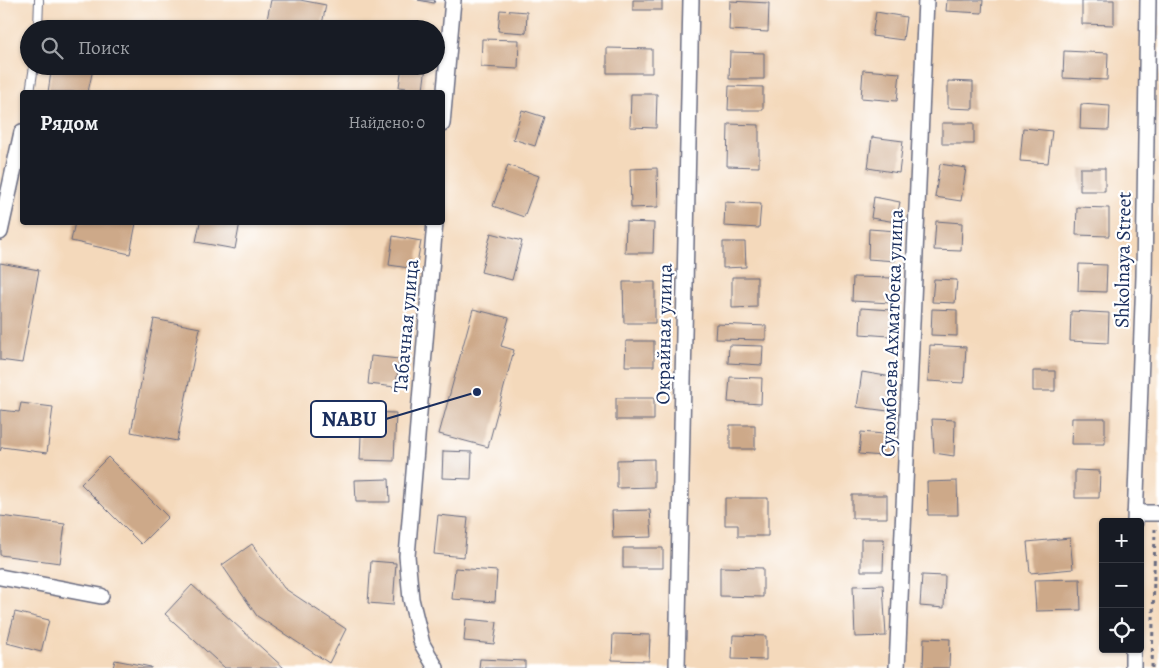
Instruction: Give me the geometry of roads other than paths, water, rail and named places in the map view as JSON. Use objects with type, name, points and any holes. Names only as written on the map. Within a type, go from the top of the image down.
[{"type":"street","points":[[445,90],[453,0]]},
{"type":"street","name":"Окрайная улица","points":[[677,668],[691,0]]},
{"type":"street","name":"Суюмбаева Ахматбека улица","points":[[897,668],[926,0]]},
{"type":"street","name":"Shkolnaya Street","points":[[1135,518],[1144,276],[1148,0]]},
{"type":"street","points":[[0,232],[20,141]]},
{"type":"street","name":"Табачная улица","points":[[434,225],[408,556],[410,599],[422,644],[436,668]]},
{"type":"street","points":[[1144,276],[1159,275]]},
{"type":"street","points":[[1135,518],[1157,513]]},
{"type":"street","points":[[0,576],[101,596]]},
{"type":"street","points":[[1133,653],[1133,668]]},
{"type":"lane","points":[[38,20],[39,0]]},
{"type":"lane","points":[[30,90],[33,75]]},
{"type":"place","name":"NABU","points":[[477,392]]}]
